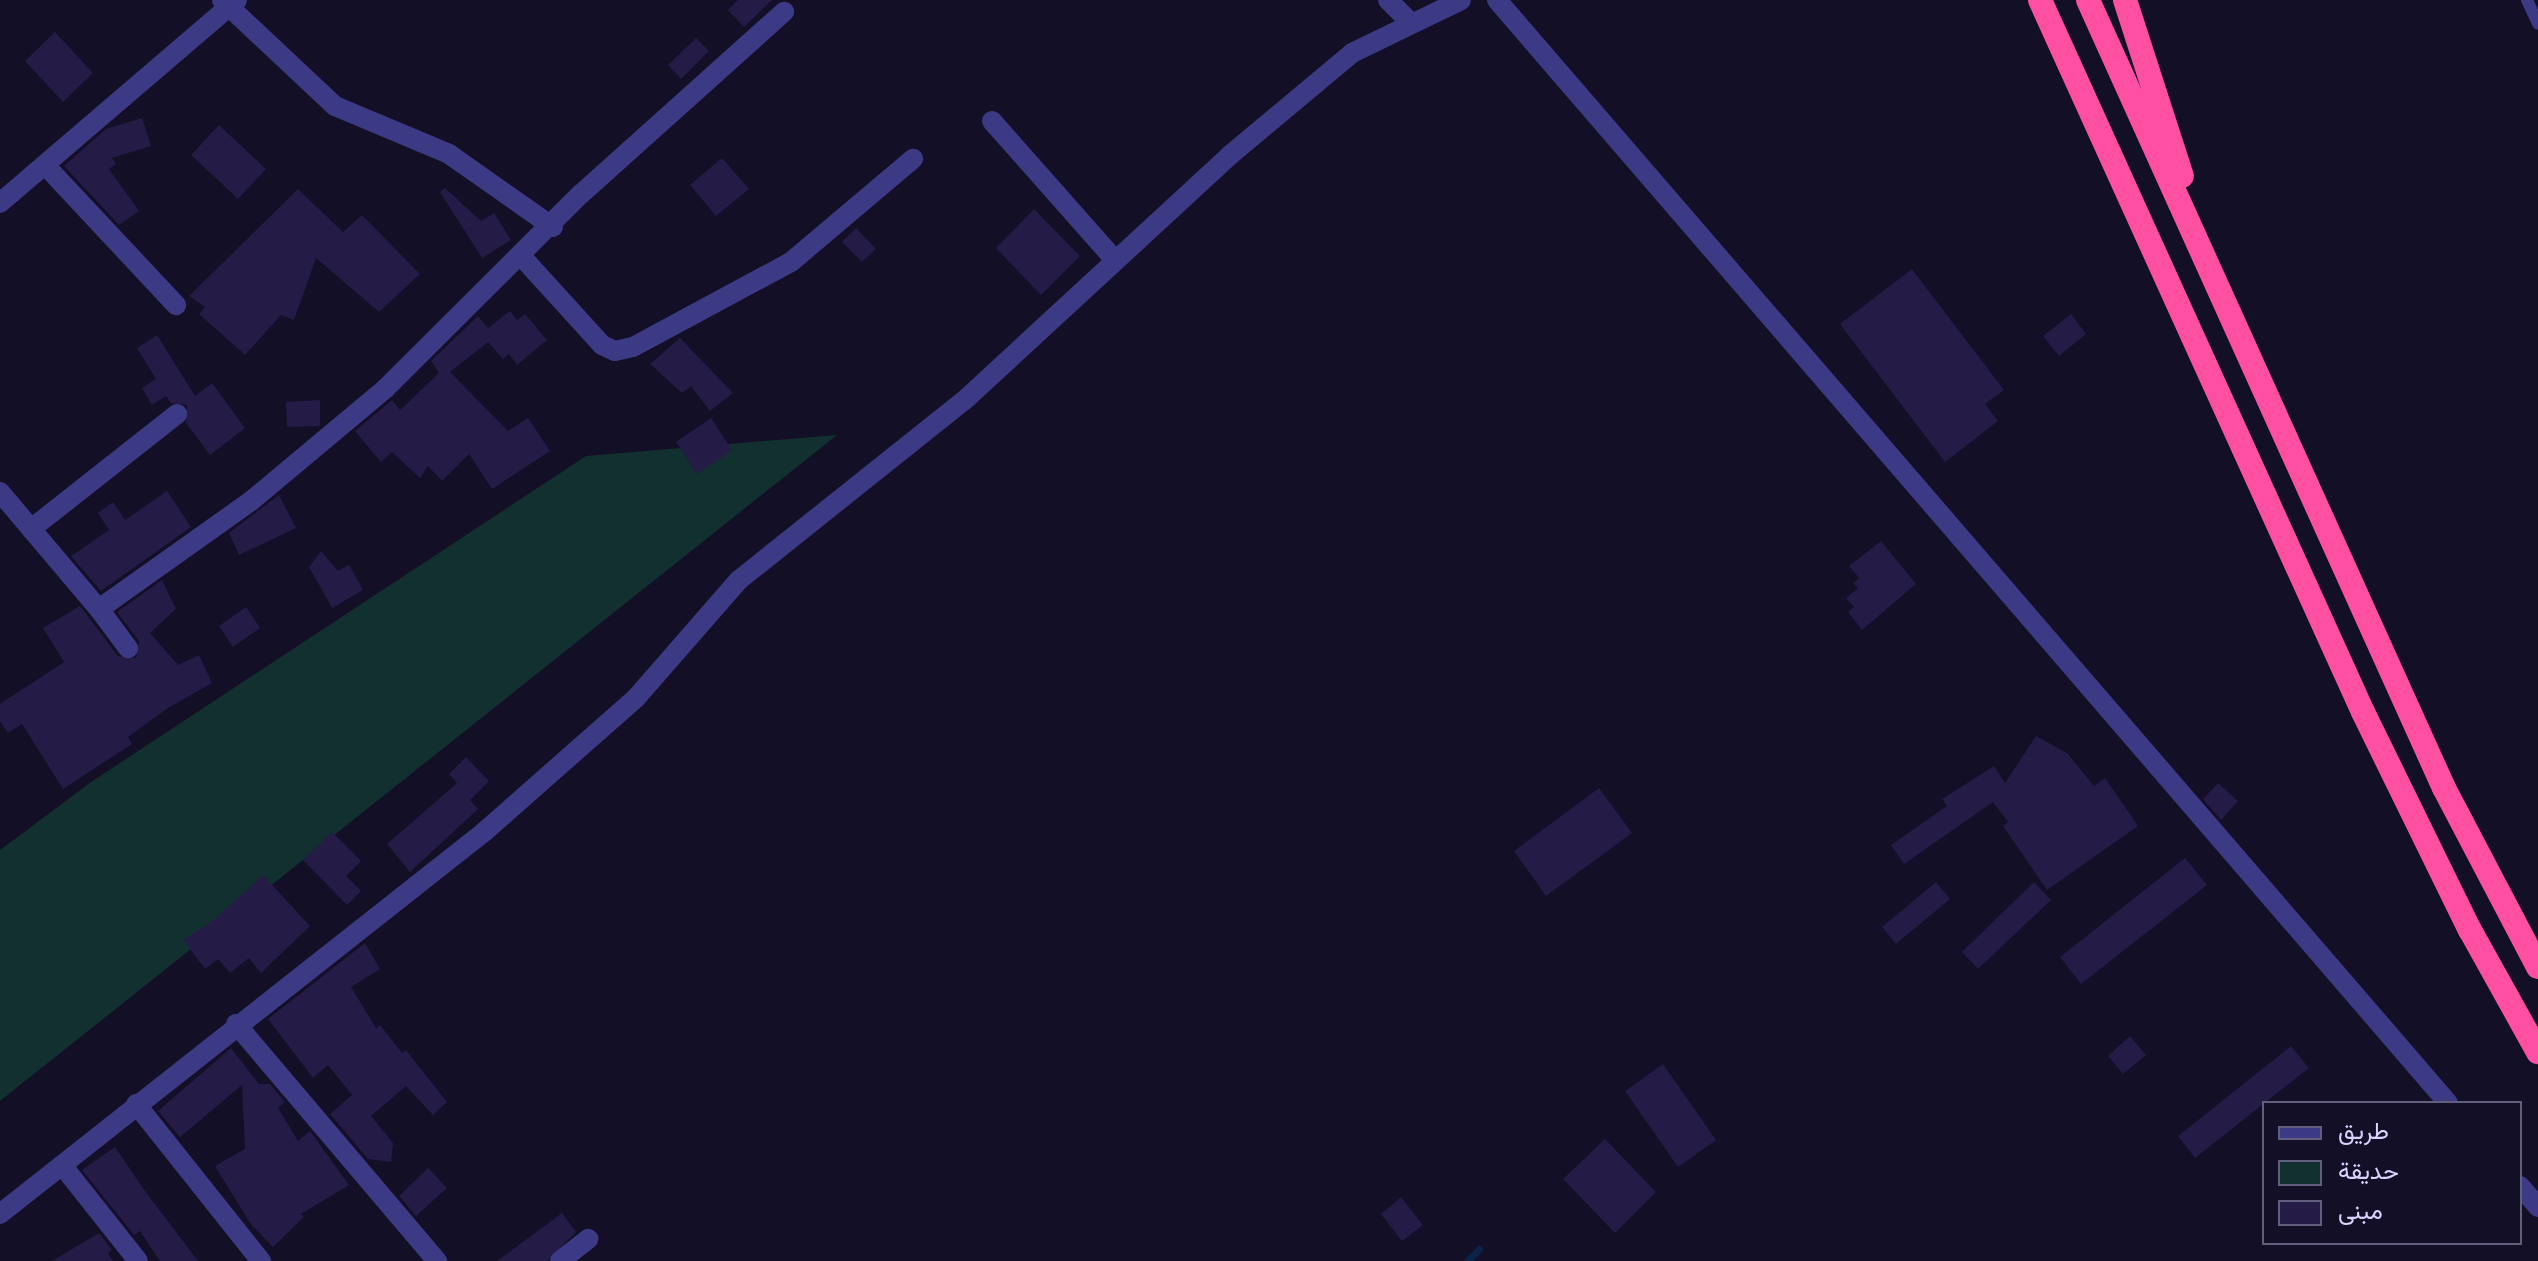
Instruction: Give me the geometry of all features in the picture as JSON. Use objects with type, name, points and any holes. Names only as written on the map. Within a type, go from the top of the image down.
[{"type":"highway","points":[[2040,0],[2363,712],[2470,930],[2538,1052]]},
{"type":"highway","points":[[2088,0],[2444,788],[2538,967]]},
{"type":"highway","points":[[2125,0],[2217,285]]},
{"type":"street","points":[[1388,0],[1411,23]]},
{"type":"street","points":[[0,1214],[236,1024],[496,822],[636,698],[739,580],[968,397],[1115,260],[1352,53],[1461,0]]},
{"type":"street","points":[[1497,0],[2446,1101]]},
{"type":"street","points":[[0,203],[229,2],[335,106],[449,154],[553,227]]},
{"type":"street","points":[[99,609],[314,450],[522,257],[581,194],[784,12]]},
{"type":"street","points":[[992,121],[1115,260]]},
{"type":"street","points":[[522,257],[602,345],[615,351],[633,347],[791,262],[913,159]]},
{"type":"street","points":[[45,165],[176,305]]},
{"type":"street","points":[[31,529],[177,414]]},
{"type":"street","points":[[0,492],[128,648]]},
{"type":"street","points":[[236,1024],[437,1261]]},
{"type":"street","points":[[136,1104],[261,1261]]},
{"type":"street","points":[[62,1165],[138,1261]]},
{"type":"street","points":[[2522,1188],[2538,1207]]},
{"type":"street","points":[[560,1261],[588,1239]]},
{"type":"lane","points":[[2527,0],[2538,24]]},
{"type":"green space","points":[[837,435],[0,1101],[0,850],[91,782],[586,456]]},
{"type":"building","points":[[738,0],[772,0],[744,27],[728,10]]},
{"type":"building","points":[[55,32],[93,73],[63,102],[25,61]]},
{"type":"building","points":[[696,38],[709,51],[681,79],[668,65]]},
{"type":"building","points":[[142,118],[151,146],[112,158],[116,164],[109,169],[139,211],[119,225],[64,166],[106,129]]},
{"type":"building","points":[[219,125],[266,169],[238,199],[191,155]]},
{"type":"building","points":[[722,158],[749,189],[716,216],[690,185]]},
{"type":"building","points":[[445,188],[481,221],[494,213],[511,240],[482,258],[440,192]]},
{"type":"building","points":[[298,189],[343,232],[362,215],[420,274],[379,312],[316,258],[294,320],[281,315],[245,355],[199,314],[205,307],[189,296]]},
{"type":"building","points":[[1034,209],[1080,256],[1041,295],[996,248]]},
{"type":"building","points":[[856,228],[876,249],[862,262],[842,242]]},
{"type":"building","points":[[1912,269],[2004,390],[1985,404],[1998,421],[1945,462],[1840,324]]},
{"type":"building","points":[[510,311],[517,320],[525,314],[547,340],[517,365],[509,354],[503,359],[488,342],[450,372],[508,431],[528,418],[550,451],[492,489],[469,454],[442,481],[428,466],[420,478],[392,452],[381,462],[355,431],[392,400],[400,410],[439,373],[431,361],[478,316],[488,328]]},
{"type":"building","points":[[2071,314],[2086,334],[2059,356],[2043,336]]},
{"type":"building","points":[[157,335],[195,396],[212,383],[245,428],[210,455],[186,423],[187,405],[171,403],[166,396],[152,405],[142,388],[156,379],[137,348]]},
{"type":"building","points":[[680,338],[733,393],[710,411],[691,386],[682,393],[650,364]]},
{"type":"building","points":[[320,400],[320,426],[287,427],[286,402]]},
{"type":"building","points":[[711,418],[732,450],[697,474],[676,442]]},
{"type":"building","points":[[167,491],[191,527],[101,591],[71,556],[109,530],[98,513],[113,502],[125,520]]},
{"type":"building","points":[[279,495],[296,528],[239,555],[229,533]]},
{"type":"building","points":[[1881,541],[1916,584],[1862,630],[1848,612],[1854,607],[1846,598],[1858,588],[1853,583],[1859,578],[1849,566]]},
{"type":"building","points":[[321,551],[338,571],[349,565],[363,590],[332,608],[309,567]]},
{"type":"building","points":[[162,580],[176,609],[150,633],[178,665],[199,655],[212,683],[168,708],[128,737],[132,744],[63,789],[22,724],[8,733],[0,721],[0,704],[64,662],[43,628],[80,606],[118,656],[136,658],[139,641],[117,612]]},
{"type":"building","points":[[246,607],[260,628],[233,647],[219,626]]},
{"type":"building","points":[[2036,736],[2067,753],[2094,786],[2105,778],[2138,826],[2047,890],[2003,826],[2008,822],[1993,802],[1904,864],[1891,845],[1947,806],[1942,799],[1994,766],[2005,783]]},
{"type":"building","points":[[466,757],[489,781],[470,800],[478,809],[410,872],[387,844],[457,783],[449,774]]},
{"type":"building","points":[[2218,783],[2238,801],[2221,820],[2203,799]]},
{"type":"building","points":[[1599,788],[1632,833],[1546,896],[1514,851]]},
{"type":"building","points":[[332,832],[361,861],[346,876],[361,891],[347,905],[303,860]]},
{"type":"building","points":[[2185,858],[2207,885],[2081,984],[2060,957]]},
{"type":"building","points":[[263,875],[310,926],[261,973],[249,958],[230,973],[218,959],[205,969],[183,940],[215,919]]},
{"type":"building","points":[[1936,882],[1950,899],[1896,944],[1882,927]]},
{"type":"building","points":[[2034,882],[2051,900],[1978,969],[1962,952]]},
{"type":"building","points":[[365,943],[380,969],[351,987],[376,1028],[380,1025],[402,1053],[406,1050],[447,1102],[433,1115],[406,1086],[371,1116],[393,1143],[391,1162],[368,1159],[330,1114],[352,1095],[328,1065],[313,1078],[268,1019]]},
{"type":"building","points":[[2130,1036],[2146,1055],[2123,1074],[2108,1056]]},
{"type":"building","points":[[2291,1046],[2309,1068],[2267,1101],[2262,1101],[2262,1105],[2195,1158],[2178,1136]]},
{"type":"building","points":[[231,1048],[259,1084],[270,1084],[285,1102],[278,1108],[298,1141],[310,1131],[349,1185],[301,1214],[304,1217],[273,1247],[250,1223],[215,1166],[245,1149],[242,1085],[180,1137],[158,1111]]},
{"type":"building","points":[[1663,1064],[1716,1140],[1678,1167],[1625,1091]]},
{"type":"building","points":[[1605,1139],[1656,1192],[1615,1233],[1563,1179]]},
{"type":"building","points":[[115,1147],[198,1261],[160,1261],[140,1231],[134,1235],[82,1170]]},
{"type":"building","points":[[428,1168],[447,1188],[416,1216],[399,1196]]},
{"type":"building","points":[[1401,1197],[1423,1225],[1402,1241],[1381,1214]]},
{"type":"building","points":[[562,1213],[576,1232],[547,1261],[497,1261]]},
{"type":"building","points":[[99,1233],[112,1250],[108,1253],[113,1261],[52,1261]]},
{"type":"waterway","points":[[1467,1261],[1479,1249]]}]
